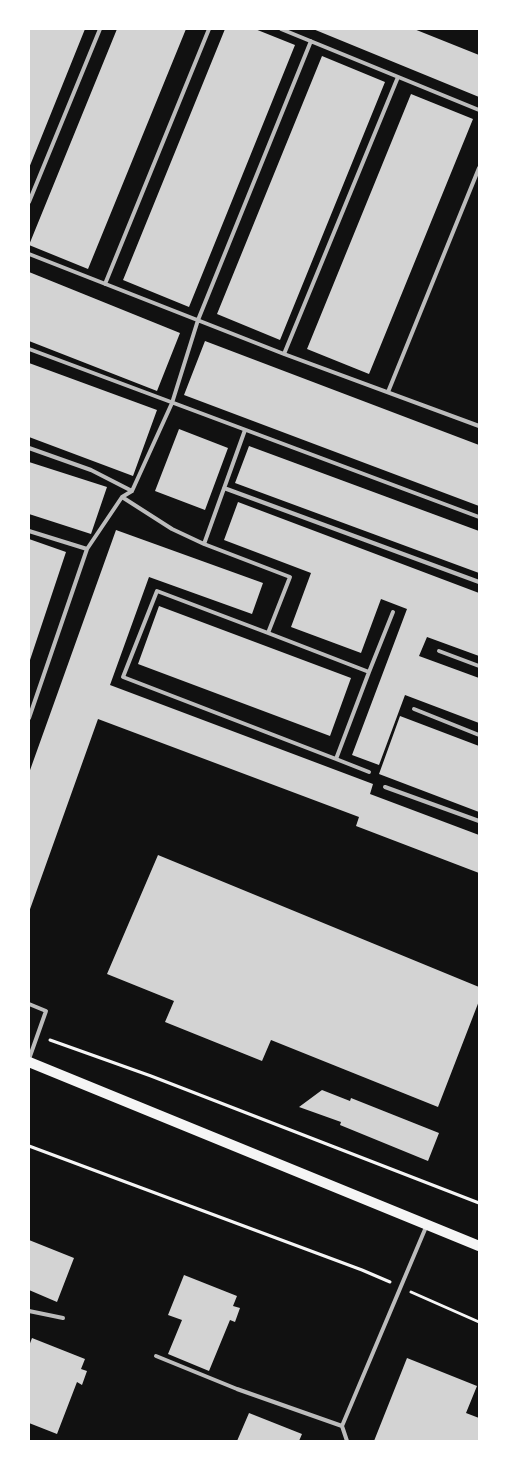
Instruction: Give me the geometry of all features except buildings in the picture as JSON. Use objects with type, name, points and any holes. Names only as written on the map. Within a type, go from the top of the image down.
[{"type":"main road","points":[[29,1061],[479,1244]]},
{"type":"lane","points":[[29,202],[100,29]]},
{"type":"lane","points":[[105,284],[209,29]]},
{"type":"lane","points":[[281,29],[479,110]]},
{"type":"lane","points":[[29,718],[87,549],[122,497],[132,491],[172,403],[198,320],[311,41]]},
{"type":"lane","points":[[284,354],[398,77]]},
{"type":"lane","points":[[388,392],[479,168]]},
{"type":"lane","points":[[29,254],[284,354],[479,426]]},
{"type":"lane","points":[[29,349],[479,517]]},
{"type":"lane","points":[[204,544],[244,430]]},
{"type":"lane","points":[[29,448],[91,470],[132,491]]},
{"type":"lane","points":[[224,488],[479,582]]},
{"type":"lane","points":[[122,497],[172,529],[204,544],[290,576],[268,633]]},
{"type":"lane","points":[[29,531],[87,549]]},
{"type":"lane","points":[[369,672],[157,590],[124,677],[369,772]]},
{"type":"lane","points":[[336,759],[393,612]]},
{"type":"lane","points":[[439,651],[479,666]]},
{"type":"lane","points":[[414,709],[479,735]]},
{"type":"lane","points":[[386,787],[479,821]]},
{"type":"lane","points":[[29,1004],[46,1011],[29,1061]]},
{"type":"lane","points":[[348,1441],[342,1426],[427,1224]]},
{"type":"lane","points":[[29,1311],[63,1318]]},
{"type":"lane","points":[[156,1356],[236,1389],[342,1426]]},
{"type":"path","points":[[37,1036],[151,1076],[479,1203]]},
{"type":"path","points":[[29,1146],[362,1270],[479,1322]]}]
